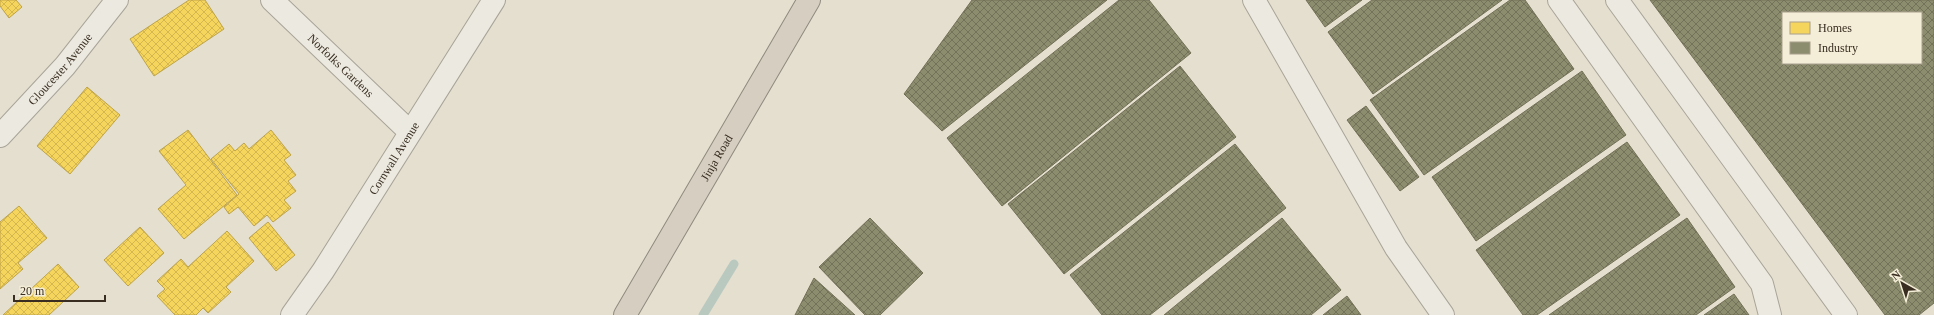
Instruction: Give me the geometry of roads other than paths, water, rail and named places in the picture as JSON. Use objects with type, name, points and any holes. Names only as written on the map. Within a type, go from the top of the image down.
[{"type":"highway","name":"Jinja Road","points":[[625,315],[809,0]]},
{"type":"street","name":"Gloucester Avenue","points":[[0,136],[65,66],[116,0]]},
{"type":"street","name":"Norfolks Gardens","points":[[272,0],[410,132]]},
{"type":"street","name":"Cornwall Avenue","points":[[292,315],[324,271],[494,0]]},
{"type":"street","points":[[1254,0],[1396,248],[1443,315]]},
{"type":"street","points":[[1559,0],[1762,284],[1770,315]]},
{"type":"street","points":[[1617,0],[1846,315]]},
{"type":"waterway","points":[[703,315],[734,264]]}]
